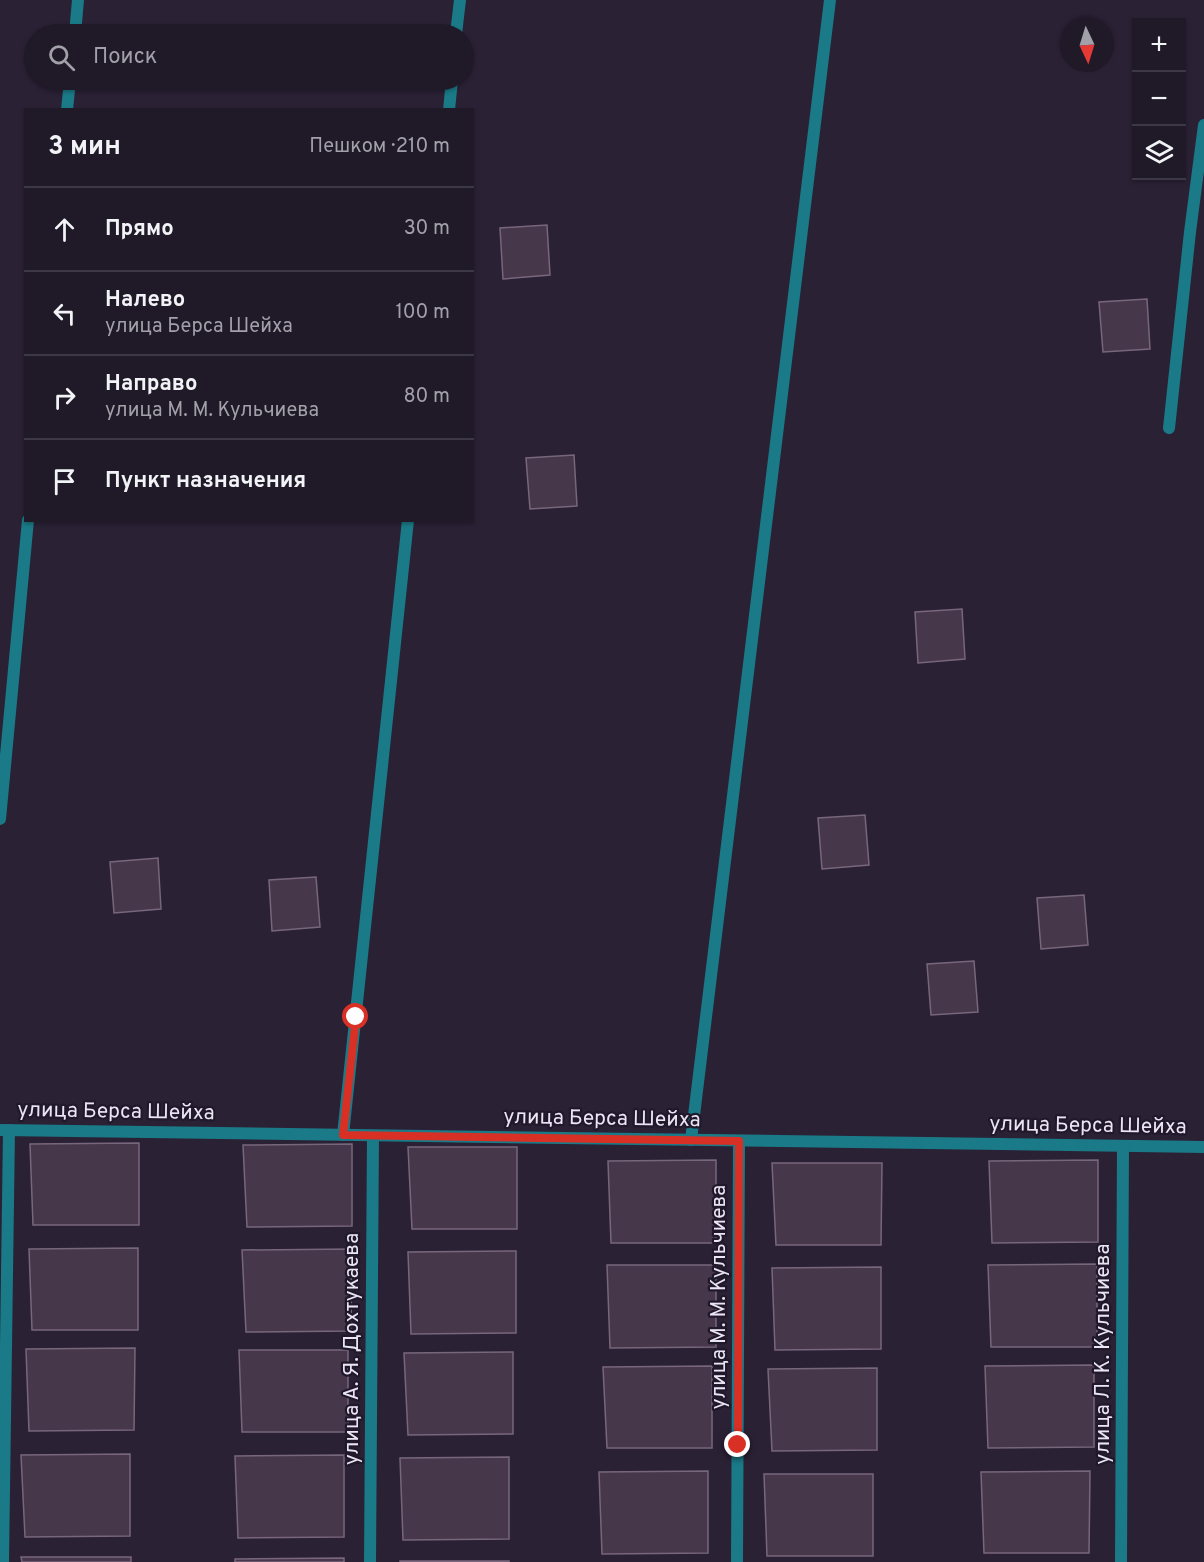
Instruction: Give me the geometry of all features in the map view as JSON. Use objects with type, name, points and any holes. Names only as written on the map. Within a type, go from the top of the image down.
[{"type":"street","points":[[76,24],[78,0]]},
{"type":"street","points":[[457,24],[460,0]]},
{"type":"street","points":[[691,1140],[830,0]]},
{"type":"street","points":[[68,108],[69,90]]},
{"type":"street","points":[[449,108],[451,90]]},
{"type":"street","points":[[1169,428],[1204,125]]},
{"type":"street","points":[[0,819],[28,522]]},
{"type":"street","points":[[343,1135],[408,522]]},
{"type":"street","points":[[3,1562],[4,1130]]},
{"type":"street","name":"улица Берса Шейха","points":[[4,1130],[1204,1147]]},
{"type":"street","name":"улица А. Я. Дохтукаева","points":[[370,1562],[373,1136]]},
{"type":"street","name":"улица М. М. Кульчиева","points":[[737,1562],[739,1141]]},
{"type":"street","name":"улица Л. К. Кульчиева","points":[[1121,1562],[1123,1146]]},
{"type":"building","points":[[547,225],[550,275],[503,279],[500,228]]},
{"type":"building","points":[[1147,299],[1150,349],[1103,352],[1099,302]]},
{"type":"building","points":[[574,455],[577,506],[530,509],[526,458]]},
{"type":"building","points":[[962,609],[965,659],[918,663],[915,612]]},
{"type":"building","points":[[865,815],[869,865],[822,869],[818,818]]},
{"type":"building","points":[[158,858],[161,909],[114,913],[110,862]]},
{"type":"building","points":[[316,877],[320,927],[272,931],[269,880]]},
{"type":"building","points":[[1084,895],[1088,945],[1041,949],[1037,898]]},
{"type":"building","points":[[974,961],[978,1012],[931,1015],[927,964]]},
{"type":"building","points":[[139,1143],[139,1225],[33,1225],[30,1144]]},
{"type":"building","points":[[352,1144],[352,1226],[247,1227],[243,1145]]},
{"type":"building","points":[[408,1147],[517,1147],[517,1229],[412,1229]]},
{"type":"building","points":[[716,1160],[716,1243],[611,1243],[608,1161]]},
{"type":"building","points":[[1098,1160],[1098,1242],[992,1243],[989,1161]]},
{"type":"building","points":[[772,1163],[882,1163],[881,1245],[776,1245]]},
{"type":"building","points":[[138,1248],[138,1330],[32,1330],[29,1249]]},
{"type":"building","points":[[352,1249],[351,1331],[246,1332],[242,1250]]},
{"type":"building","points":[[516,1251],[516,1333],[411,1334],[408,1252]]},
{"type":"building","points":[[1097,1264],[1097,1347],[991,1347],[988,1265]]},
{"type":"building","points":[[607,1265],[716,1265],[716,1347],[610,1348]]},
{"type":"building","points":[[881,1267],[881,1349],[775,1350],[772,1268]]},
{"type":"building","points":[[135,1348],[134,1430],[29,1431],[26,1349]]},
{"type":"building","points":[[239,1350],[348,1350],[348,1432],[242,1432]]},
{"type":"building","points":[[513,1352],[513,1434],[408,1435],[404,1353]]},
{"type":"building","points":[[1094,1365],[1094,1447],[988,1448],[985,1366]]},
{"type":"building","points":[[712,1366],[712,1448],[607,1448],[603,1367]]},
{"type":"building","points":[[877,1368],[877,1450],[772,1451],[768,1369]]},
{"type":"building","points":[[130,1454],[130,1536],[25,1537],[21,1455]]},
{"type":"building","points":[[344,1455],[344,1537],[238,1538],[235,1456]]},
{"type":"building","points":[[509,1457],[509,1539],[403,1540],[400,1458]]},
{"type":"building","points":[[708,1471],[708,1553],[602,1554],[599,1472]]},
{"type":"building","points":[[1090,1471],[1089,1553],[984,1553],[981,1472]]},
{"type":"building","points":[[764,1474],[873,1474],[873,1556],[767,1556]]},
{"type":"building","points":[[21,1557],[131,1557],[131,1562],[22,1562]]},
{"type":"building","points":[[344,1558],[344,1562],[235,1562],[235,1559]]},
{"type":"building","points":[[509,1561],[509,1562],[400,1562]]},
{"type":"route","points":[[356,1017],[343,1135],[739,1141],[738,1445]]}]
